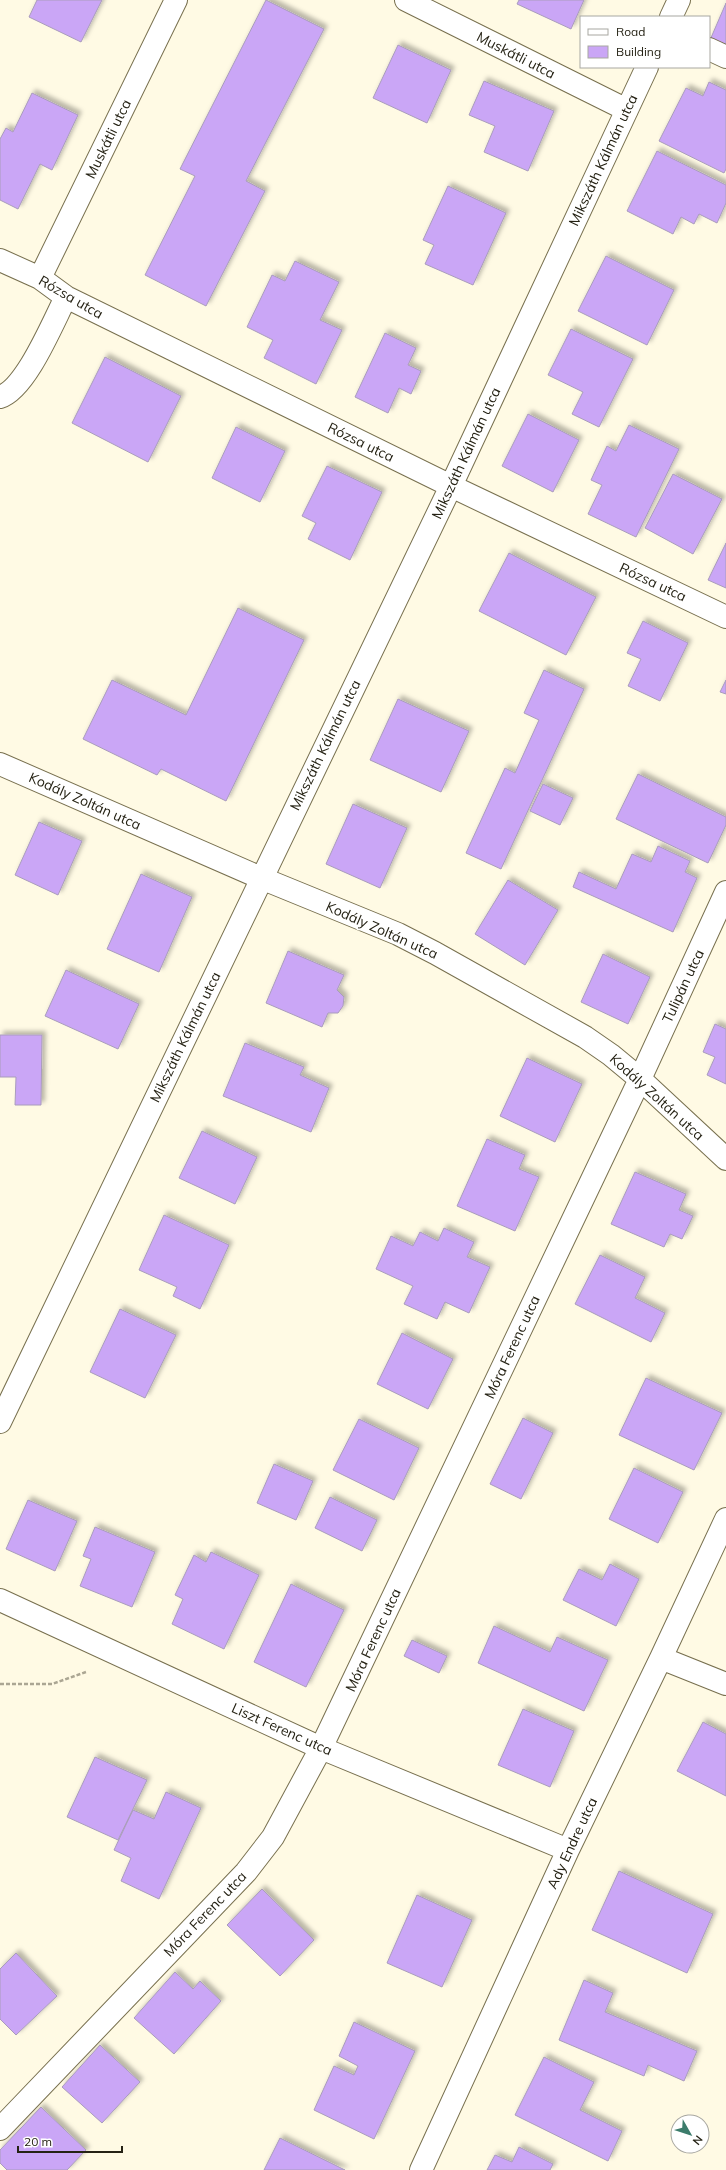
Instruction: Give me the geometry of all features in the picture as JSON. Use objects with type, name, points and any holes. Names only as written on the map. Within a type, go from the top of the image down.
[{"type":"street","name":"Muskátli utca","points":[[40,278],[176,0]]},
{"type":"street","name":"Muskátli utca","points":[[406,0],[626,110]]},
{"type":"street","points":[[671,16],[679,0]]},
{"type":"street","points":[[710,49],[726,57]]},
{"type":"street","name":"Mikszáth Kálmán utca","points":[[0,1422],[451,486],[647,68]]},
{"type":"street","name":"Rózsa utca","points":[[0,260],[40,278],[66,297],[451,486],[726,617]]},
{"type":"street","points":[[0,397],[7,395],[24,378],[66,297]]},
{"type":"street","name":"Kodály Zoltán utca","points":[[0,764],[261,878],[398,934],[435,953],[585,1037],[640,1079],[726,1159]]},
{"type":"street","name":"Tulipán utca","points":[[640,1079],[726,892]]},
{"type":"street","name":"Móra Ferenc utca","points":[[0,2129],[246,1872],[273,1837],[322,1748],[640,1079]]},
{"type":"street","name":"Ady Endre utca","points":[[421,2170],[568,1850],[661,1658],[726,1518]]},
{"type":"street","name":"Liszt Ferenc utca","points":[[0,1600],[322,1748],[568,1850]]},
{"type":"street","points":[[661,1658],[726,1684]]},
{"type":"path","points":[[0,1684],[52,1684],[126,1658]]},
{"type":"building","points":[[37,0],[102,0],[81,42],[29,17]]},
{"type":"building","points":[[266,0],[324,29],[246,181],[265,191],[206,306],[145,275],[195,176],[180,169]]},
{"type":"building","points":[[519,0],[584,0],[571,29],[517,4]]},
{"type":"building","points":[[726,3],[726,47],[710,40]]},
{"type":"building","points":[[398,45],[451,70],[427,123],[373,98]]},
{"type":"building","points":[[484,81],[554,111],[528,171],[484,152],[495,126],[469,115]]},
{"type":"building","points":[[709,82],[726,90],[726,169],[724,173],[659,141],[686,88],[703,96]]},
{"type":"building","points":[[32,93],[78,115],[52,170],[40,164],[18,209],[0,200],[0,139],[6,128],[13,132]]},
{"type":"building","points":[[657,151],[726,185],[726,203],[717,223],[699,214],[694,224],[681,217],[673,234],[627,211]]},
{"type":"building","points":[[448,186],[506,213],[473,285],[425,264],[434,245],[423,240]]},
{"type":"building","points":[[606,256],[674,290],[647,345],[578,311]]},
{"type":"building","points":[[295,261],[339,282],[320,320],[342,330],[316,384],[264,358],[273,340],[247,327],[272,275],[285,281]]},
{"type":"building","points":[[571,329],[633,359],[599,427],[572,414],[583,392],[548,375]]},
{"type":"building","points":[[385,333],[416,348],[408,365],[421,371],[411,394],[399,388],[388,413],[355,397]]},
{"type":"building","points":[[105,357],[181,396],[148,462],[72,423]]},
{"type":"building","points":[[528,414],[579,440],[553,492],[502,466]]},
{"type":"building","points":[[629,425],[679,449],[636,537],[588,514],[602,485],[591,480],[607,446],[616,451]]},
{"type":"building","points":[[236,427],[285,451],[260,502],[212,478]]},
{"type":"building","points":[[327,466],[382,492],[350,560],[308,539],[316,523],[302,516]]},
{"type":"building","points":[[673,474],[722,499],[693,554],[645,528]]},
{"type":"building","points":[[726,543],[726,588],[708,580]]},
{"type":"building","points":[[509,553],[596,597],[566,655],[479,611]]},
{"type":"building","points":[[238,608],[304,640],[226,801],[161,769],[157,775],[83,739],[112,680],[186,715]]},
{"type":"building","points":[[643,621],[688,643],[660,701],[628,686],[641,659],[627,653]]},
{"type":"building","points":[[544,670],[584,689],[501,869],[466,853],[505,768],[515,773],[539,720],[524,713]]},
{"type":"building","points":[[726,680],[726,694],[720,692]]},
{"type":"building","points":[[398,699],[469,731],[441,792],[370,760]]},
{"type":"building","points":[[638,774],[726,817],[726,825],[708,863],[616,819]]},
{"type":"building","points":[[543,784],[573,798],[560,825],[530,811]]},
{"type":"building","points":[[353,804],[407,828],[380,888],[326,864]]},
{"type":"building","points":[[39,822],[82,841],[58,895],[15,875]]},
{"type":"building","points":[[658,846],[690,861],[685,872],[697,878],[673,932],[573,887],[579,872],[616,889],[632,854],[651,862]]},
{"type":"building","points":[[141,874],[192,897],[159,972],[107,949]]},
{"type":"building","points":[[508,880],[558,910],[525,965],[475,934]]},
{"type":"building","points":[[288,951],[344,975],[337,990],[344,997],[343,1006],[338,1013],[328,1013],[322,1027],[266,1003]]},
{"type":"building","points":[[603,954],[650,977],[628,1024],[581,1002]]},
{"type":"building","points":[[66,970],[139,1004],[118,1049],[45,1016]]},
{"type":"building","points":[[715,1024],[726,1029],[726,1084],[707,1075],[715,1057],[703,1052]]},
{"type":"building","points":[[0,1035],[42,1035],[41,1105],[15,1105],[16,1077],[0,1077]]},
{"type":"building","points":[[245,1043],[304,1067],[300,1075],[329,1088],[311,1132],[223,1096]]},
{"type":"building","points":[[527,1058],[582,1084],[555,1142],[500,1116]]},
{"type":"building","points":[[202,1131],[257,1157],[235,1204],[179,1178]]},
{"type":"building","points":[[487,1139],[525,1155],[519,1169],[539,1177],[515,1231],[457,1206]]},
{"type":"building","points":[[635,1172],[686,1194],[679,1210],[693,1216],[682,1239],[670,1234],[664,1247],[611,1224]]},
{"type":"building","points":[[164,1215],[229,1245],[200,1309],[173,1296],[177,1287],[139,1270]]},
{"type":"building","points":[[444,1228],[474,1242],[467,1257],[490,1267],[469,1313],[445,1302],[437,1319],[404,1304],[413,1286],[376,1269],[391,1236],[413,1246],[420,1232],[438,1241]]},
{"type":"building","points":[[600,1255],[645,1277],[635,1298],[665,1313],[651,1342],[575,1304]]},
{"type":"building","points":[[120,1309],[176,1335],[145,1398],[90,1372]]},
{"type":"building","points":[[402,1333],[453,1359],[428,1409],[377,1384]]},
{"type":"building","points":[[646,1378],[722,1413],[694,1470],[619,1435]]},
{"type":"building","points":[[523,1418],[553,1433],[521,1499],[490,1484]]},
{"type":"building","points":[[359,1419],[419,1448],[394,1500],[333,1470]]},
{"type":"building","points":[[274,1464],[313,1481],[296,1520],[257,1503]]},
{"type":"building","points":[[634,1468],[683,1492],[658,1543],[609,1519]]},
{"type":"building","points":[[330,1497],[377,1520],[362,1551],[315,1528]]},
{"type":"building","points":[[28,1500],[77,1521],[55,1571],[6,1549]]},
{"type":"building","points":[[95,1527],[155,1552],[132,1607],[80,1586],[91,1559],[83,1556]]},
{"type":"building","points":[[211,1552],[259,1575],[224,1649],[172,1624],[183,1599],[175,1595],[194,1555],[206,1562]]},
{"type":"building","points":[[610,1564],[639,1579],[616,1626],[563,1600],[579,1569],[602,1580]]},
{"type":"building","points":[[291,1584],[344,1610],[306,1687],[254,1662]]},
{"type":"building","points":[[494,1626],[550,1652],[557,1637],[608,1660],[584,1711],[478,1663]]},
{"type":"building","points":[[412,1640],[447,1656],[439,1673],[404,1656]]},
{"type":"building","points":[[523,1709],[574,1731],[550,1787],[498,1765]]},
{"type":"building","points":[[703,1722],[726,1734],[726,1796],[677,1771]]},
{"type":"building","points":[[95,1757],[147,1780],[118,1840],[67,1817]]},
{"type":"building","points":[[166,1792],[201,1808],[159,1899],[121,1881],[131,1858],[114,1850],[133,1810],[154,1819]]},
{"type":"building","points":[[619,1871],[713,1914],[687,1973],[592,1930]]},
{"type":"building","points":[[262,1889],[314,1940],[280,1976],[227,1925]]},
{"type":"building","points":[[417,1895],[472,1920],[442,1987],[387,1963]]},
{"type":"building","points":[[16,1953],[57,1996],[16,2035],[0,2019],[0,1969]]},
{"type":"building","points":[[175,1972],[193,1989],[200,1981],[221,2001],[174,2054],[134,2018]]},
{"type":"building","points":[[584,1980],[613,1993],[605,2012],[697,2051],[684,2081],[648,2065],[644,2076],[559,2040]]},
{"type":"building","points":[[354,2022],[415,2051],[374,2139],[314,2110],[334,2066],[354,2075],[358,2066],[339,2056]]},
{"type":"building","points":[[100,2045],[140,2082],[102,2123],[62,2087]]},
{"type":"building","points":[[544,2057],[594,2082],[580,2110],[622,2131],[608,2161],[515,2115]]},
{"type":"building","points":[[41,2107],[86,2150],[67,2170],[7,2170],[0,2163],[0,2150]]},
{"type":"building","points":[[280,2138],[345,2170],[264,2170]]},
{"type":"building","points":[[519,2147],[553,2164],[550,2170],[487,2170],[495,2155],[512,2162]]}]
